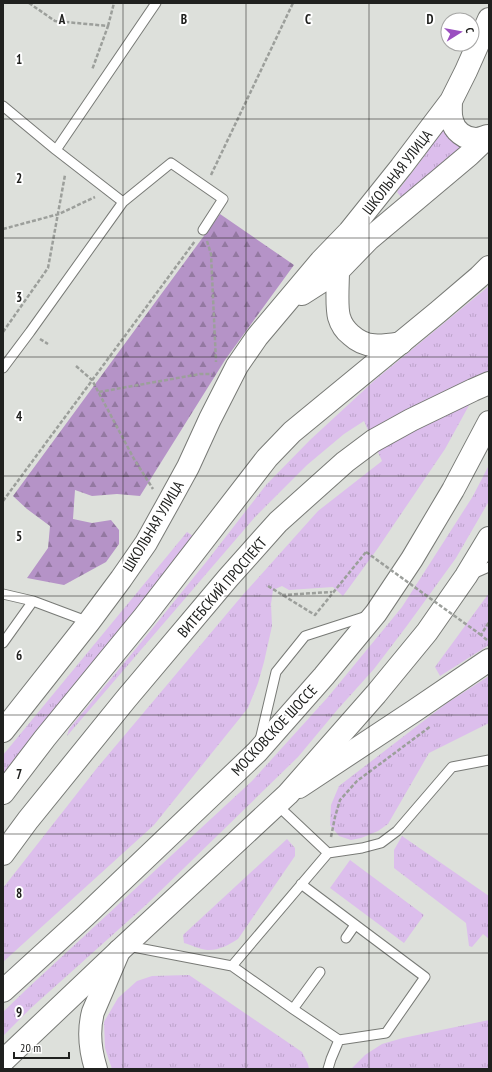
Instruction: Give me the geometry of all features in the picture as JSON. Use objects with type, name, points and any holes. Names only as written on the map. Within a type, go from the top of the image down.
[{"type":"main road","name":"ШКОЛЬНАЯ УЛИЦА","points":[[3,731],[89,622],[121,579],[150,536],[188,467],[237,366],[256,337],[321,261],[349,232],[451,101],[466,72],[489,19]]},
{"type":"main road","points":[[451,101],[452,120],[455,128],[461,134],[469,138],[477,139],[489,136]]},
{"type":"main road","name":"ШКОЛЬНАЯ УЛИЦА","points":[[281,308],[338,271],[369,239],[469,155],[489,136]]},
{"type":"main road","points":[[3,793],[45,738],[144,617],[267,458],[292,432],[401,343],[489,267]]},
{"type":"main road","points":[[338,271],[339,318],[346,331],[356,340],[367,345],[380,346],[401,343]]},
{"type":"main road","name":"ВИТЕБСКИЙ ПРОСПЕКТ","points":[[3,848],[28,820],[131,693],[228,578],[278,522],[345,462],[373,441],[411,420],[489,383]]},
{"type":"main road","name":"МОСКОВСКОЕ ШОССЕ","points":[[3,991],[85,916],[257,752],[324,676],[376,613],[412,559],[453,490],[489,422]]},
{"type":"main road","points":[[3,1061],[282,799],[376,694],[426,632],[466,576],[489,538]]},
{"type":"main road","points":[[282,799],[489,660]]},
{"type":"main road","points":[[3,854],[28,820]]},
{"type":"main road","points":[[96,1069],[91,1047],[90,1023],[93,1012],[122,949]]},
{"type":"lane","points":[[56,150],[156,3]]},
{"type":"lane","points":[[3,106],[68,160],[123,202]]},
{"type":"lane","points":[[3,368],[123,202],[171,163],[223,200],[203,230]]},
{"type":"lane","points":[[466,576],[489,567]]},
{"type":"lane","points":[[3,594],[33,601],[89,622]]},
{"type":"lane","points":[[3,642],[33,601]]},
{"type":"lane","points":[[257,752],[276,672],[305,636],[376,613]]},
{"type":"lane","points":[[232,966],[328,853],[381,844],[397,831],[452,767],[489,760]]},
{"type":"lane","points":[[282,799],[328,853]]},
{"type":"lane","points":[[122,949],[232,966],[339,1040],[386,1033],[424,977],[301,884]]},
{"type":"lane","points":[[346,938],[356,925]]},
{"type":"lane","points":[[293,1009],[320,972]]},
{"type":"lane","points":[[328,1069],[339,1040]]},
{"type":"path","points":[[29,3],[55,21],[108,26]]},
{"type":"path","points":[[92,71],[108,26],[114,3]]},
{"type":"path","points":[[206,187],[292,3]]},
{"type":"path","points":[[3,332],[48,268],[68,160]]},
{"type":"path","points":[[3,229],[59,214],[107,191]]},
{"type":"path","points":[[203,230],[211,254],[215,355],[217,368]]},
{"type":"path","points":[[3,501],[203,230]]},
{"type":"path","points":[[76,366],[92,380],[134,459],[154,490]]},
{"type":"path","points":[[99,392],[200,374],[218,374]]},
{"type":"path","points":[[268,586],[315,615],[366,552],[489,641]]},
{"type":"path","points":[[281,595],[333,592]]},
{"type":"path","points":[[481,635],[489,622]]},
{"type":"path","points":[[328,853],[334,818],[340,800],[357,781],[433,724]]},
{"type":"green space","points":[[442,129],[458,143],[460,147],[458,151],[401,197],[397,192],[426,154]]},
{"type":"green space","points":[[220,214],[294,265],[225,360],[140,496],[117,494],[92,496],[75,490],[73,519],[92,523],[111,520],[119,530],[119,544],[106,562],[64,585],[27,578],[48,548],[50,526],[27,509],[13,496]]},
{"type":"green space","points":[[489,286],[489,369],[445,449],[378,548],[343,596],[333,587],[289,590],[282,586],[273,590],[271,604],[272,626],[258,683],[248,708],[154,825],[3,962],[3,888],[97,768],[241,597],[318,511],[382,461],[364,421],[344,434],[307,465],[255,517],[67,736],[69,729],[207,561],[266,485],[310,440],[375,380]]},
{"type":"green space","points":[[489,465],[489,501],[456,558],[374,669],[298,757],[147,904],[31,1008],[3,1036],[3,1012],[252,781],[328,697],[402,607],[473,496]]},
{"type":"green space","points":[[187,532],[196,538],[3,779],[3,755]]},
{"type":"green space","points":[[489,593],[489,645],[440,676],[435,667]]},
{"type":"green space","points":[[489,676],[489,723],[429,753],[388,824],[378,831],[361,838],[351,840],[339,836],[330,825],[331,805],[339,786],[447,703]]},
{"type":"green space","points":[[402,836],[489,896],[489,939],[483,934],[472,947],[469,946],[466,923],[394,868],[394,850]]},
{"type":"green space","points":[[287,839],[295,848],[295,856],[238,939],[215,950],[201,949],[184,943],[183,935]]},
{"type":"green space","points":[[350,860],[424,915],[404,943],[330,888]]},
{"type":"green space","points":[[189,975],[302,1052],[309,1069],[112,1069],[105,1048],[104,1022],[118,998],[137,981],[152,976]]},
{"type":"green space","points":[[489,1020],[489,1069],[351,1069],[365,1055],[382,1044],[403,1038]]}]
